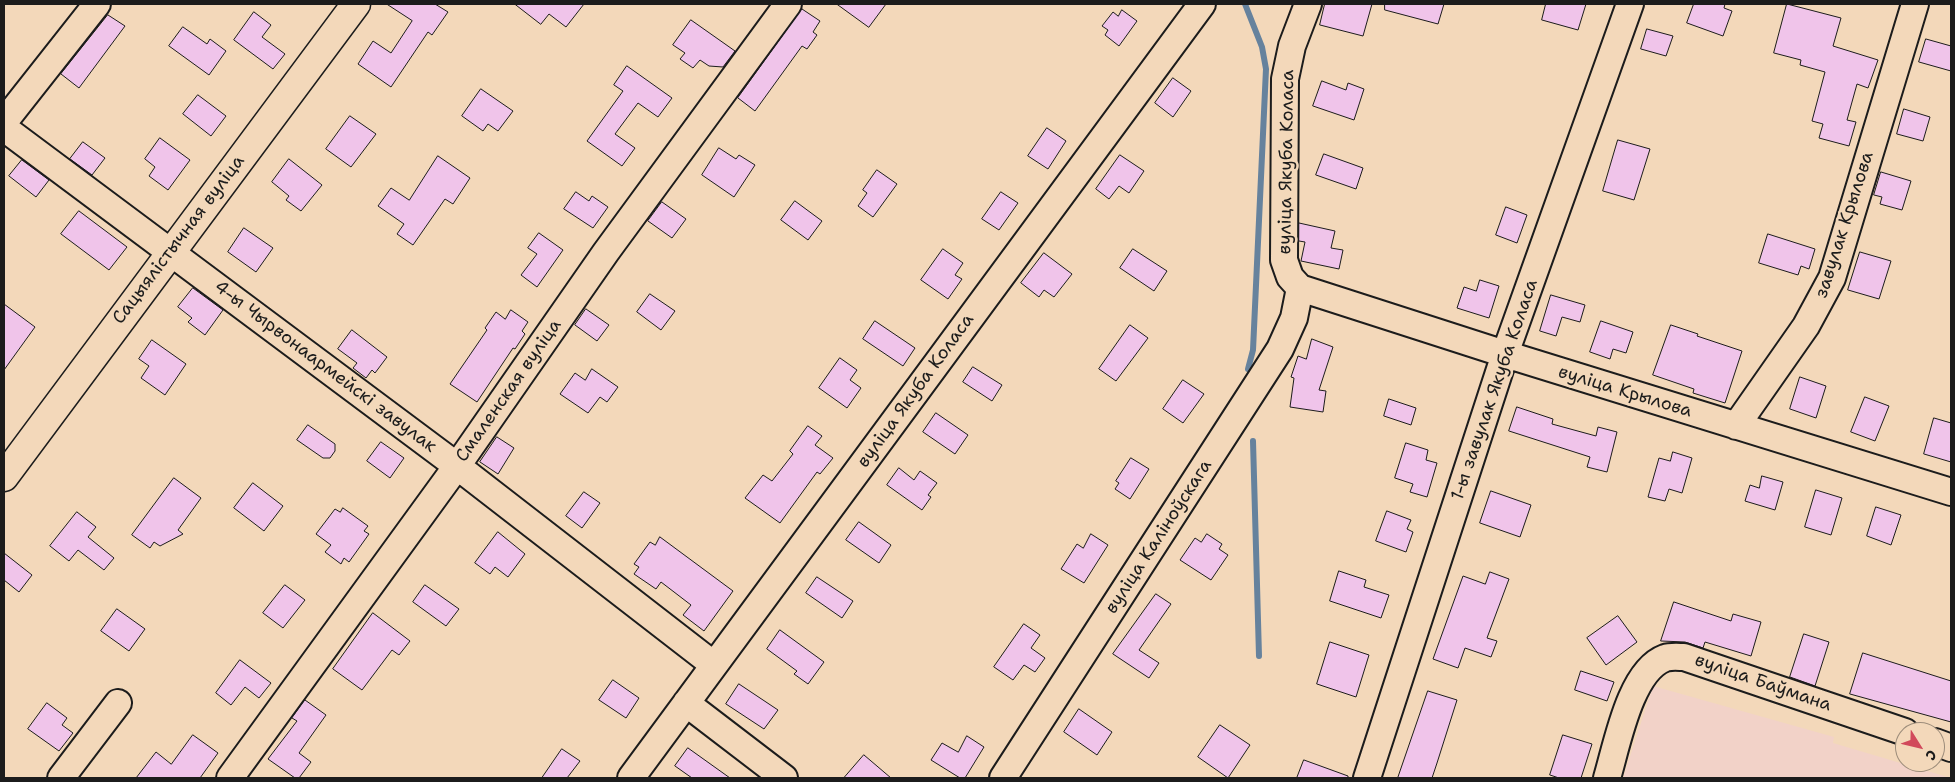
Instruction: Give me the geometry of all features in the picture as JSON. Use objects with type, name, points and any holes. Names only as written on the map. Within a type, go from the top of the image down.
[{"type":"main road","name":"Сацыялістычная вуліца","points":[[4,477],[356,4]]},
{"type":"street","points":[[4,122],[97,4]]},
{"type":"street","name":"Смаленская вуліца","points":[[230,778],[456,466],[606,252],[788,4]]},
{"type":"street","name":"вуліца Якуба Коласа","points":[[631,778],[1202,4]]},
{"type":"street","name":"вуліца Якуба Коласа","points":[[1300,288],[1290,277],[1284,260],[1285,78],[1292,46],[1308,4]]},
{"type":"street","name":"1-ы завулак Якуба Коласа","points":[[1367,778],[1505,354],[1630,4]]},
{"type":"street","name":"завулак Крылова","points":[[1736,426],[1806,326],[1832,278],[1915,4]]},
{"type":"street","name":"4-ы Чырвонаармейскі завулак","points":[[4,128],[456,466],[714,665]]},
{"type":"street","name":"вуліца Крылова","points":[[1300,288],[1505,354],[1951,492]]},
{"type":"street","name":"вуліца Каліноўскага","points":[[1003,778],[1280,349],[1294,318],[1300,288]]},
{"type":"street","name":"вуліца Баўмана","points":[[1607,778],[1636,685],[1650,666],[1667,657],[1684,657],[1895,729]]},
{"type":"street","points":[[61,778],[118,703]]},
{"type":"street","points":[[686,703],[784,778]]},
{"type":"shaded area","points":[[1653,686],[1834,737],[1833,743],[1895,761],[1895,772],[1931,772],[1951,778],[1623,778]]},
{"type":"building","points":[[387,4],[435,4],[448,12],[432,35],[428,32],[391,87],[358,64],[373,41],[391,53],[412,21]]},
{"type":"building","points":[[515,4],[584,4],[566,27],[549,14],[541,24]]},
{"type":"building","points":[[837,4],[886,4],[869,27]]},
{"type":"building","points":[[1325,4],[1372,4],[1363,36],[1320,25]]},
{"type":"building","points":[[1385,4],[1444,4],[1438,24],[1385,10]]},
{"type":"building","points":[[1546,4],[1586,4],[1578,30],[1542,20]]},
{"type":"building","points":[[1694,4],[1725,4],[1724,8],[1732,11],[1723,36],[1687,23]]},
{"type":"building","points":[[1787,4],[1841,18],[1833,46],[1878,60],[1868,88],[1857,84],[1847,120],[1856,122],[1849,146],[1819,138],[1823,124],[1812,121],[1825,72],[1800,65],[1801,60],[1774,53]]},
{"type":"building","points":[[802,9],[820,21],[813,32],[817,35],[807,49],[802,46],[755,111],[738,98]]},
{"type":"building","points":[[1122,10],[1137,21],[1119,46],[1105,35],[1108,30],[1102,26],[1113,12],[1118,16]]},
{"type":"building","points":[[254,12],[271,25],[262,37],[285,54],[273,69],[234,40]]},
{"type":"building","points":[[108,15],[125,26],[79,88],[61,74]]},
{"type":"building","points":[[691,20],[735,51],[723,67],[709,66],[700,60],[693,68],[680,59],[685,53],[673,45]]},
{"type":"building","points":[[183,27],[207,44],[210,39],[226,51],[209,75],[169,46]]},
{"type":"building","points":[[1647,29],[1673,36],[1666,56],[1641,49]]},
{"type":"building","points":[[1926,39],[1951,46],[1951,71],[1919,62]]},
{"type":"building","points":[[627,66],[672,98],[658,117],[638,103],[615,134],[635,148],[622,166],[587,141],[623,91],[614,85]]},
{"type":"building","points":[[1173,78],[1191,91],[1173,117],[1155,103]]},
{"type":"building","points":[[1322,81],[1346,90],[1348,83],[1364,89],[1354,120],[1313,106]]},
{"type":"building","points":[[481,89],[513,111],[498,131],[488,124],[483,131],[462,116]]},
{"type":"building","points":[[198,95],[226,116],[211,136],[183,114]]},
{"type":"building","points":[[1904,109],[1930,117],[1923,141],[1897,134]]},
{"type":"building","points":[[350,116],[376,134],[351,167],[326,149]]},
{"type":"building","points":[[1047,128],[1066,141],[1048,169],[1028,156]]},
{"type":"building","points":[[160,138],[190,160],[168,190],[149,176],[155,167],[145,159]]},
{"type":"building","points":[[1618,140],[1650,149],[1634,200],[1603,191]]},
{"type":"building","points":[[83,142],[105,158],[92,175],[70,159]]},
{"type":"building","points":[[719,148],[736,159],[739,155],[755,165],[734,197],[702,175]]},
{"type":"building","points":[[1324,154],[1363,168],[1356,189],[1316,175]]},
{"type":"building","points":[[1120,155],[1144,171],[1129,193],[1119,186],[1109,199],[1096,189]]},
{"type":"building","points":[[438,156],[470,178],[453,204],[445,199],[413,245],[397,234],[404,224],[378,206],[391,188],[409,200]]},
{"type":"building","points":[[289,159],[322,185],[301,211],[286,200],[289,196],[272,182]]},
{"type":"building","points":[[22,160],[49,180],[36,197],[9,176]]},
{"type":"building","points":[[877,170],[897,184],[873,217],[858,206],[867,193],[863,190]]},
{"type":"building","points":[[1881,172],[1911,181],[1902,210],[1880,204],[1882,197],[1874,195]]},
{"type":"building","points":[[576,192],[589,201],[592,196],[608,207],[593,228],[564,209]]},
{"type":"building","points":[[1001,192],[1018,203],[999,230],[982,219]]},
{"type":"building","points":[[795,201],[822,221],[808,240],[781,220]]},
{"type":"building","points":[[662,202],[686,219],[672,238],[648,221]]},
{"type":"building","points":[[1506,207],[1527,215],[1517,243],[1496,235]]},
{"type":"building","points":[[79,211],[127,247],[109,270],[61,234]]},
{"type":"building","points":[[1299,223],[1335,231],[1331,248],[1343,250],[1339,269],[1301,261],[1305,242],[1299,241]]},
{"type":"building","points":[[244,228],[273,248],[256,272],[228,252]]},
{"type":"building","points":[[539,233],[563,250],[537,287],[521,275],[537,254],[528,248]]},
{"type":"building","points":[[1768,234],[1815,249],[1809,269],[1801,266],[1798,275],[1759,263]]},
{"type":"building","points":[[943,249],[963,263],[955,275],[962,279],[948,299],[921,280]]},
{"type":"building","points":[[1133,249],[1167,271],[1154,291],[1120,268]]},
{"type":"building","points":[[1860,252],[1891,261],[1879,299],[1848,290]]},
{"type":"building","points":[[1044,253],[1072,274],[1054,297],[1044,290],[1039,297],[1021,283]]},
{"type":"building","points":[[1480,280],[1499,286],[1489,318],[1457,308],[1464,287],[1476,291]]},
{"type":"building","points":[[193,288],[223,310],[205,335],[188,322],[192,318],[178,307]]},
{"type":"building","points":[[650,294],[675,311],[661,330],[637,312]]},
{"type":"building","points":[[1551,295],[1585,305],[1580,322],[1562,317],[1556,336],[1540,331]]},
{"type":"building","points":[[4,304],[35,327],[4,370]]},
{"type":"building","points":[[586,309],[609,325],[597,341],[575,325]]},
{"type":"building","points":[[511,310],[528,322],[522,331],[525,334],[515,349],[513,348],[477,402],[450,384],[487,330],[485,328],[496,312],[505,319]]},
{"type":"building","points":[[875,321],[915,348],[903,366],[863,339]]},
{"type":"building","points":[[1601,321],[1633,332],[1626,353],[1613,349],[1610,359],[1590,352]]},
{"type":"building","points":[[1130,325],[1148,338],[1116,381],[1099,369]]},
{"type":"building","points":[[1671,325],[1742,351],[1725,403],[1693,393],[1694,389],[1653,375]]},
{"type":"building","points":[[352,330],[387,357],[375,373],[372,370],[366,378],[353,368],[357,363],[338,349]]},
{"type":"building","points":[[1312,339],[1333,347],[1319,390],[1326,391],[1323,412],[1290,407],[1294,378],[1291,377],[1298,356],[1306,359]]},
{"type":"building","points":[[152,340],[186,364],[165,395],[141,378],[149,366],[139,359]]},
{"type":"building","points":[[840,358],[857,370],[850,380],[861,388],[847,408],[819,388]]},
{"type":"building","points":[[973,367],[1002,385],[992,401],[963,382]]},
{"type":"building","points":[[592,369],[618,387],[607,402],[600,397],[588,413],[560,394],[575,373],[585,380]]},
{"type":"building","points":[[1800,377],[1826,386],[1816,418],[1790,409]]},
{"type":"building","points":[[1183,380],[1204,394],[1183,423],[1163,409]]},
{"type":"building","points":[[1865,397],[1889,406],[1875,441],[1851,432]]},
{"type":"building","points":[[1389,399],[1416,408],[1411,425],[1384,416]]},
{"type":"building","points":[[1517,407],[1553,419],[1552,424],[1596,436],[1598,427],[1617,432],[1607,472],[1587,467],[1590,457],[1509,431]]},
{"type":"building","points":[[936,413],[968,435],[955,454],[923,432]]},
{"type":"building","points":[[1934,418],[1951,423],[1951,462],[1924,454]]},
{"type":"building","points":[[308,425],[335,444],[335,451],[330,458],[323,458],[297,440]]},
{"type":"building","points":[[808,426],[822,436],[815,445],[833,458],[820,474],[817,472],[780,523],[745,498],[763,475],[772,481],[793,454],[790,451]]},
{"type":"building","points":[[497,437],[514,448],[498,474],[480,462]]},
{"type":"building","points":[[381,442],[404,458],[390,478],[367,461]]},
{"type":"building","points":[[1406,443],[1428,450],[1426,460],[1437,463],[1427,497],[1410,492],[1413,484],[1395,478]]},
{"type":"building","points":[[1673,452],[1692,458],[1682,493],[1669,489],[1665,501],[1648,497],[1659,458],[1670,461]]},
{"type":"building","points":[[1131,458],[1149,469],[1130,499],[1115,489],[1119,483],[1116,481]]},
{"type":"building","points":[[899,468],[914,480],[920,471],[937,483],[928,495],[931,497],[922,510],[887,485]]},
{"type":"building","points":[[1762,476],[1783,482],[1775,510],[1745,501],[1750,485],[1759,488]]},
{"type":"building","points":[[174,478],[201,498],[178,530],[183,534],[160,546],[154,542],[150,548],[132,535]]},
{"type":"building","points":[[253,483],[283,506],[264,531],[234,508]]},
{"type":"building","points":[[1816,490],[1842,498],[1831,535],[1805,527]]},
{"type":"building","points":[[1491,491],[1531,505],[1520,537],[1480,523]]},
{"type":"building","points":[[584,492],[600,503],[582,528],[566,516]]},
{"type":"building","points":[[1876,507],[1901,515],[1891,545],[1867,536]]},
{"type":"building","points":[[343,508],[368,526],[364,531],[369,534],[349,562],[344,558],[341,564],[325,552],[331,545],[316,534],[335,509],[340,512]]},
{"type":"building","points":[[1387,511],[1411,520],[1407,529],[1413,532],[1406,552],[1376,541]]},
{"type":"building","points":[[77,512],[96,527],[88,537],[114,558],[104,570],[78,550],[69,561],[50,546]]},
{"type":"building","points":[[859,522],[891,545],[879,563],[846,540]]},
{"type":"building","points":[[498,532],[525,554],[508,577],[495,567],[490,574],[475,563]]},
{"type":"building","points":[[1091,534],[1108,545],[1084,583],[1061,569],[1077,544],[1083,548]]},
{"type":"building","points":[[1207,534],[1222,544],[1219,549],[1228,555],[1211,580],[1180,560],[1195,538],[1201,542]]},
{"type":"building","points":[[660,537],[733,591],[704,631],[683,615],[691,605],[661,582],[656,589],[634,574],[639,567],[634,564],[650,542],[655,545]]},
{"type":"building","points":[[4,553],[32,575],[19,592],[4,580]]},
{"type":"building","points":[[1339,571],[1366,580],[1364,587],[1389,595],[1381,618],[1330,601]]},
{"type":"building","points":[[1490,572],[1509,579],[1487,638],[1497,641],[1491,657],[1465,648],[1458,668],[1433,659],[1463,576],[1485,584]]},
{"type":"building","points":[[817,577],[853,601],[842,618],[806,593]]},
{"type":"building","points":[[285,585],[305,600],[283,628],[263,613]]},
{"type":"building","points":[[425,585],[459,609],[446,626],[413,602]]},
{"type":"building","points":[[1156,594],[1171,604],[1139,650],[1159,663],[1149,678],[1113,654]]},
{"type":"building","points":[[1674,602],[1731,621],[1733,614],[1761,622],[1751,656],[1705,642],[1703,648],[1685,642],[1661,641]]},
{"type":"building","points":[[117,609],[145,629],[129,651],[101,631]]},
{"type":"building","points":[[373,613],[410,641],[399,655],[392,650],[362,690],[333,669]]},
{"type":"building","points":[[1618,616],[1637,642],[1606,665],[1587,638]]},
{"type":"building","points":[[1024,624],[1040,635],[1031,648],[1045,658],[1035,672],[1024,665],[1013,680],[994,667]]},
{"type":"building","points":[[780,630],[824,662],[808,684],[794,674],[797,671],[767,649]]},
{"type":"building","points":[[1804,634],[1829,642],[1815,686],[1790,677]]},
{"type":"building","points":[[1330,642],[1369,655],[1356,697],[1317,684]]},
{"type":"building","points":[[1863,653],[1951,681],[1951,722],[1850,694]]},
{"type":"building","points":[[240,660],[271,683],[259,698],[245,687],[231,705],[216,693]]},
{"type":"building","points":[[1581,671],[1614,682],[1607,701],[1575,690]]},
{"type":"building","points":[[613,680],[639,698],[626,718],[599,700]]},
{"type":"building","points":[[739,684],[778,710],[764,729],[726,704]]},
{"type":"building","points":[[1428,691],[1457,700],[1432,778],[1398,778]]},
{"type":"building","points":[[305,700],[326,715],[299,753],[311,762],[299,778],[295,778],[268,759],[297,721],[292,718]]},
{"type":"building","points":[[47,703],[67,718],[62,725],[73,733],[59,751],[28,729]]},
{"type":"building","points":[[1079,709],[1112,732],[1097,755],[1064,732]]},
{"type":"building","points":[[1220,725],[1250,745],[1228,778],[1198,757]]},
{"type":"building","points":[[193,735],[218,753],[200,778],[136,778],[156,752],[171,764]]},
{"type":"building","points":[[1563,735],[1592,744],[1581,778],[1559,778],[1550,775]]},
{"type":"building","points":[[967,736],[984,747],[965,778],[960,778],[931,760],[942,743],[958,752]]},
{"type":"building","points":[[688,748],[730,778],[692,778],[675,766]]},
{"type":"building","points":[[562,749],[580,761],[567,778],[542,778]]},
{"type":"building","points":[[864,755],[891,778],[844,778]]},
{"type":"building","points":[[1304,760],[1348,776],[1348,778],[1297,778]]},
{"type":"waterway","points":[[1245,4],[1262,47],[1266,69],[1253,350],[1248,369]]},
{"type":"waterway","points":[[1253,441],[1259,656]]}]
